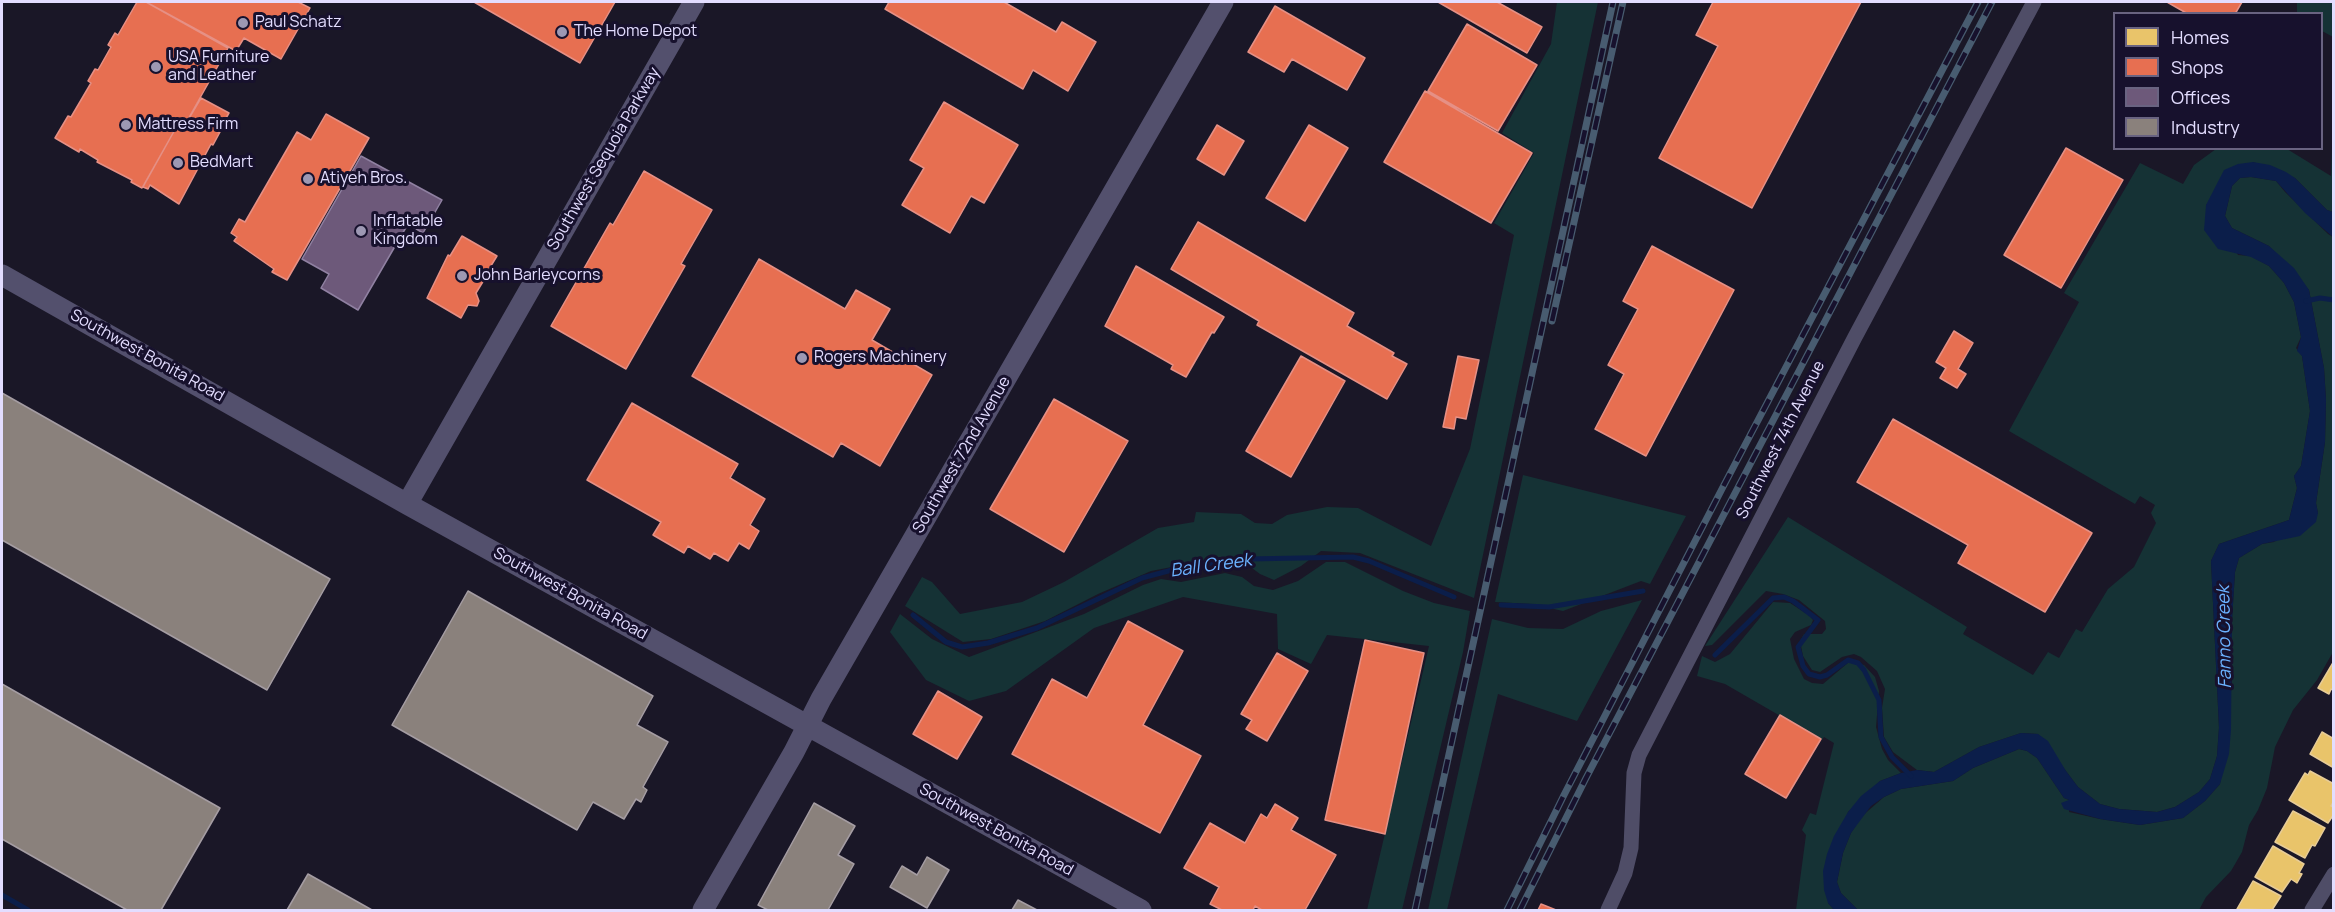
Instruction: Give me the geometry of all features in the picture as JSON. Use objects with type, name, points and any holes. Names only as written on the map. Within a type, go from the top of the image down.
[{"type":"main road","name":"Southwest Sequoia Parkway","points":[[406,504],[694,2]]},
{"type":"main road","name":"Southwest 72nd Avenue","points":[[703,910],[1223,2]]},
{"type":"main road","name":"Southwest Bonita Road","points":[[2,275],[406,504],[1141,910]]},
{"type":"street","name":"Southwest 74th Avenue","points":[[1608,910],[1625,873],[1631,848],[1634,773],[1639,755],[1855,337],[2034,2]]},
{"type":"street","points":[[2312,910],[2334,874]]},
{"type":"green space","points":[[1557,2],[1598,2],[1474,598],[1360,553],[1321,551],[1301,566],[1274,580],[1248,565],[1203,561],[1151,571],[1098,594],[1045,621],[991,639],[963,642],[905,606],[922,577],[932,582],[960,614],[1022,602],[1064,582],[1158,528],[1194,522],[1196,512],[1241,514],[1255,523],[1272,524],[1287,515],[1327,507],[1358,508],[1431,546],[1470,449],[1514,235],[1494,223],[1534,153],[1502,133],[1551,44]]},
{"type":"green space","points":[[2297,2],[2333,2],[2333,37],[2323,32],[2323,12],[2297,12]]},
{"type":"green space","points":[[2333,118],[2333,212],[2327,210],[2295,178],[2253,162],[2206,205],[2238,255],[2251,256],[2269,266],[2284,283],[2294,302],[2301,337],[2296,348],[2302,356],[2310,411],[2301,466],[2294,476],[2297,488],[2289,520],[2219,544],[2211,561],[2219,728],[2217,756],[2210,779],[2199,792],[2175,807],[2157,812],[2119,809],[2100,804],[2078,787],[2038,734],[2021,733],[1979,747],[1934,772],[1917,770],[1893,752],[1884,737],[1882,708],[1885,689],[1877,671],[1854,654],[1842,657],[1820,672],[1812,670],[1803,656],[1800,641],[1804,634],[1822,634],[1826,629],[1825,621],[1799,600],[1783,594],[1766,591],[1712,645],[1705,646],[1788,517],[1967,627],[1963,634],[2033,675],[2048,652],[2059,658],[2076,629],[2082,632],[2108,589],[2134,567],[2156,523],[2151,513],[2155,505],[2140,496],[2135,504],[2009,431],[2079,302],[2064,293],[2140,163],[2183,184],[2194,165],[2215,150],[2289,150],[2331,176]]},
{"type":"green space","points":[[2251,177],[2276,181],[2333,237],[2333,652],[2317,680],[2293,710],[2275,747],[2267,788],[2249,825],[2242,852],[2231,871],[2206,897],[2199,910],[1858,910],[1841,893],[1837,882],[1843,853],[1861,817],[1884,797],[1901,789],[1953,781],[1973,768],[2019,749],[2037,758],[2064,798],[2069,800],[2069,812],[2140,825],[2183,818],[2205,801],[2220,784],[2232,682],[2232,620],[2235,572],[2239,558],[2262,544],[2274,542],[2318,513],[2316,503],[2325,442],[2324,368],[2309,290],[2269,246],[2232,228],[2225,216],[2232,186],[2240,178]]},
{"type":"green space","points":[[1523,475],[1686,516],[1650,584],[1641,581],[1563,611],[1532,604],[1495,602]]},
{"type":"green space","points":[[1326,562],[1345,562],[1403,591],[1434,603],[1470,611],[1463,652],[1402,910],[1367,910],[1429,646],[1327,635],[1311,664],[1278,649],[1277,614],[1183,597],[1094,628],[1006,691],[969,701],[926,680],[890,632],[900,614],[932,639],[969,657],[1084,614],[1143,585],[1161,579],[1181,582],[1225,573],[1242,577],[1254,586],[1273,590],[1298,581]]},
{"type":"green space","points":[[1642,600],[1577,721],[1498,694],[1447,910],[1428,910],[1492,619],[1528,628],[1563,629],[1601,611]]},
{"type":"green space","points":[[1773,602],[1790,603],[1813,620],[1811,625],[1795,632],[1790,639],[1794,659],[1804,679],[1812,683],[1823,684],[1849,662],[1864,665],[1875,677],[1879,691],[1876,727],[1882,749],[1888,760],[1901,773],[1880,781],[1848,812],[1828,903],[1834,910],[1796,910],[1806,835],[1802,830],[1810,813],[1816,815],[1834,743],[1824,737],[1822,740],[1725,684],[1697,676],[1702,656],[1715,662],[1730,654]]},
{"type":"water","name":"Fanno Creek","points":[[2253,162],[2270,165],[2286,172],[2327,210],[2333,212],[2333,237],[2305,213],[2276,181],[2251,177],[2240,178],[2232,186],[2225,216],[2232,228],[2269,246],[2294,268],[2309,290],[2324,368],[2325,442],[2316,503],[2318,513],[2316,522],[2300,536],[2262,544],[2239,558],[2235,572],[2232,620],[2229,754],[2220,784],[2205,801],[2183,818],[2140,825],[2100,819],[2064,809],[2061,803],[2069,800],[2064,798],[2037,758],[2019,749],[1973,768],[1953,781],[1901,789],[1871,806],[1851,833],[1843,853],[1837,882],[1841,893],[1858,910],[1834,910],[1828,903],[1824,890],[1823,871],[1834,836],[1848,812],[1861,796],[1880,781],[1901,773],[1917,770],[1934,772],[1979,747],[2021,733],[2038,734],[2048,741],[2078,787],[2100,804],[2119,809],[2157,812],[2175,807],[2199,792],[2210,779],[2217,756],[2219,727],[2211,561],[2219,544],[2289,520],[2297,488],[2294,476],[2301,466],[2310,411],[2302,356],[2297,351],[2301,337],[2294,302],[2284,283],[2269,266],[2251,257],[2218,249],[2204,230],[2206,205],[2224,170],[2238,164]]},
{"type":"building: Homes","points":[[2334,661],[2334,691],[2331,689],[2329,694],[2318,688]]},
{"type":"building: Homes","points":[[2322,732],[2334,739],[2334,768],[2310,754]]},
{"type":"building: Homes","points":[[2310,771],[2334,784],[2334,801],[2331,806],[2334,808],[2334,814],[2328,823],[2289,800],[2305,773],[2308,775]]},
{"type":"building: Homes","points":[[2293,811],[2325,828],[2305,858],[2275,842]]},
{"type":"building: Homes","points":[[2273,846],[2304,864],[2297,883],[2291,879],[2282,892],[2255,877]]},
{"type":"building: Homes","points":[[2253,881],[2281,896],[2272,910],[2237,909]]},
{"type":"building: Shops","points":[[137,2],[146,2],[228,48],[182,130],[177,126],[142,188],[131,182],[132,180],[97,162],[98,160],[80,149],[79,152],[55,138],[68,116],[71,117],[91,83],[88,81],[95,69],[98,70],[111,47],[108,45],[115,33],[118,35]]},
{"type":"building: Shops","name":"Paul Schatz","points":[[146,2],[298,2],[310,8],[281,59],[244,38],[236,51]]},
{"type":"building: Shops","name":"The Home Depot","points":[[474,2],[615,2],[580,63]]},
{"type":"building: Shops","points":[[889,2],[1004,2],[1056,32],[1062,22],[1096,42],[1068,91],[1033,70],[1023,89],[885,9]]},
{"type":"building: Shops","points":[[1438,2],[1497,2],[1542,27],[1527,53]]},
{"type":"building: Shops","points":[[1713,2],[1861,2],[1752,208],[1659,158],[1718,46],[1696,35]]},
{"type":"building: Shops","points":[[2167,2],[2242,2],[2236,12],[2184,12]]},
{"type":"building: Shops","points":[[1275,6],[1365,58],[1347,90],[1292,59],[1284,72],[1248,52]]},
{"type":"building: Shops","points":[[1467,24],[1537,65],[1498,131],[1428,91]]},
{"type":"building: Shops","points":[[1425,91],[1532,153],[1491,223],[1384,162]]},
{"type":"building: Shops","name":"BedMart","points":[[201,98],[229,113],[179,204],[150,185],[148,189],[143,187],[177,126],[182,130]]},
{"type":"building: Shops","points":[[944,102],[1018,145],[984,203],[971,196],[950,233],[902,205],[924,168],[910,160]]},
{"type":"building: Shops","name":"Atiyeh Bros.","points":[[326,114],[369,138],[287,280],[272,272],[274,269],[234,241],[237,237],[231,233],[239,219],[245,222],[297,132],[311,140]]},
{"type":"building: Shops","points":[[1217,125],[1244,141],[1224,175],[1197,159]]},
{"type":"building: Shops","points":[[1309,125],[1348,148],[1305,221],[1266,198]]},
{"type":"building: Shops","points":[[2066,148],[2123,180],[2061,288],[2004,255]]},
{"type":"building: Shops","points":[[644,171],[712,210],[681,264],[685,266],[626,369],[551,326],[610,223],[613,225]]},
{"type":"building: Shops","points":[[1198,222],[1354,313],[1347,326],[1394,353],[1392,356],[1407,364],[1387,399],[1257,325],[1259,321],[1171,269]]},
{"type":"building: Shops","name":"John Barleycorns","points":[[462,236],[497,256],[489,269],[495,272],[491,277],[487,275],[476,293],[479,301],[477,306],[468,305],[461,318],[427,298],[448,255],[450,256]]},
{"type":"building: Shops","points":[[1652,246],[1734,290],[1646,456],[1595,429],[1624,374],[1608,365],[1638,309],[1623,301]]},
{"type":"building: Shops","name":"Rogers Machinery","points":[[759,259],[845,309],[856,290],[890,309],[872,340],[932,375],[880,466],[841,443],[833,457],[692,376]]},
{"type":"building: Shops","points":[[1136,266],[1224,317],[1214,333],[1212,332],[1186,377],[1171,369],[1173,365],[1105,326]]},
{"type":"building: Shops","points":[[1954,331],[1973,343],[1958,369],[1966,374],[1957,388],[1940,378],[1946,368],[1936,362]]},
{"type":"building: Shops","points":[[1301,356],[1345,381],[1291,477],[1246,451]]},
{"type":"building: Shops","points":[[1458,356],[1479,360],[1466,419],[1456,417],[1454,429],[1443,427]]},
{"type":"building: Shops","points":[[1054,399],[1128,441],[1064,552],[990,509]]},
{"type":"building: Shops","points":[[632,403],[738,464],[730,478],[765,499],[750,525],[759,531],[749,549],[739,543],[728,561],[714,553],[710,559],[688,546],[684,553],[653,535],[661,522],[587,480]]},
{"type":"building: Shops","points":[[1893,419],[2092,533],[2045,612],[1958,563],[1968,545],[1857,482]]},
{"type":"building: Shops","points":[[1128,621],[1183,651],[1143,725],[1201,756],[1160,833],[1012,754],[1052,679],[1087,698]]},
{"type":"building: Shops","points":[[1365,640],[1424,653],[1385,834],[1325,820]]},
{"type":"building: Shops","points":[[1277,653],[1308,671],[1267,741],[1246,729],[1252,720],[1241,714]]},
{"type":"building: Shops","points":[[938,691],[982,717],[957,759],[913,734]]},
{"type":"building: Shops","points":[[1780,715],[1821,739],[1786,798],[1745,774]]},
{"type":"building: Shops","points":[[1275,804],[1298,818],[1291,830],[1336,855],[1305,910],[1262,910],[1255,906],[1253,910],[1222,910],[1210,904],[1219,887],[1184,868],[1210,823],[1245,843],[1261,814],[1267,818]]},
{"type":"building: Shops","points":[[1541,904],[1556,910],[1538,910]]},
{"type":"building: Offices","name":"Inflatable Kingdom","points":[[361,156],[442,200],[423,233],[408,224],[358,310],[321,288],[329,274],[302,259]]},
{"type":"building: Industry","points":[[2,393],[330,579],[267,690],[2,540]]},
{"type":"building: Industry","points":[[468,591],[653,696],[637,725],[668,742],[643,787],[647,790],[641,802],[636,799],[624,819],[593,802],[577,830],[392,725]]},
{"type":"building: Industry","points":[[2,684],[220,808],[161,910],[127,910],[2,839]]},
{"type":"building: Industry","points":[[814,803],[855,826],[838,855],[854,864],[828,910],[768,910],[758,905]]},
{"type":"building: Industry","points":[[927,857],[949,870],[927,908],[890,887],[902,866],[917,875]]},
{"type":"building: Industry","points":[[308,874],[372,910],[287,910]]},
{"type":"building: Industry","points":[[1018,900],[1037,910],[1012,910]]},
{"type":"waterway","points":[[2306,301],[2320,298],[2334,300]]},
{"type":"waterway","name":"Ball Creek","points":[[913,615],[946,642],[962,647],[988,643],[1037,628],[1142,578],[1187,566],[1249,559],[1353,557],[1369,561],[1454,597]]},
{"type":"waterway","name":"Ball Creek","points":[[1501,605],[1549,607],[1643,591]]},
{"type":"waterway","name":"Ball Creek","points":[[1715,655],[1773,598],[1784,597],[1793,601],[1818,620],[1798,647],[1803,666],[1809,674],[1820,677],[1827,675],[1848,660],[1858,663],[1879,700],[1881,737],[1892,757],[1911,776]]},
{"type":"waterway","name":"Ball Creek","points":[[2,895],[28,910]]},
{"type":"railway","points":[[1415,910],[1613,2]]},
{"type":"railway","points":[[1552,321],[1623,2]]},
{"type":"railway","points":[[1507,910],[1724,485],[1978,2]]},
{"type":"railway","points":[[1520,910],[1586,778],[1992,2]]},
{"type":"place","name":"Paul Schatz","points":[[243,23]]},
{"type":"place","name":"The Home Depot","points":[[562,32]]},
{"type":"place","name":"USA Furniture and Leather","points":[[156,67]]},
{"type":"place","name":"Mattress Firm","points":[[126,125]]},
{"type":"place","name":"BedMart","points":[[178,163]]},
{"type":"place","name":"Atiyeh Bros.","points":[[308,179]]},
{"type":"place","name":"Inflatable Kingdom","points":[[361,231]]},
{"type":"place","name":"John Barleycorns","points":[[462,276]]},
{"type":"place","name":"Rogers Machinery","points":[[802,358]]}]
